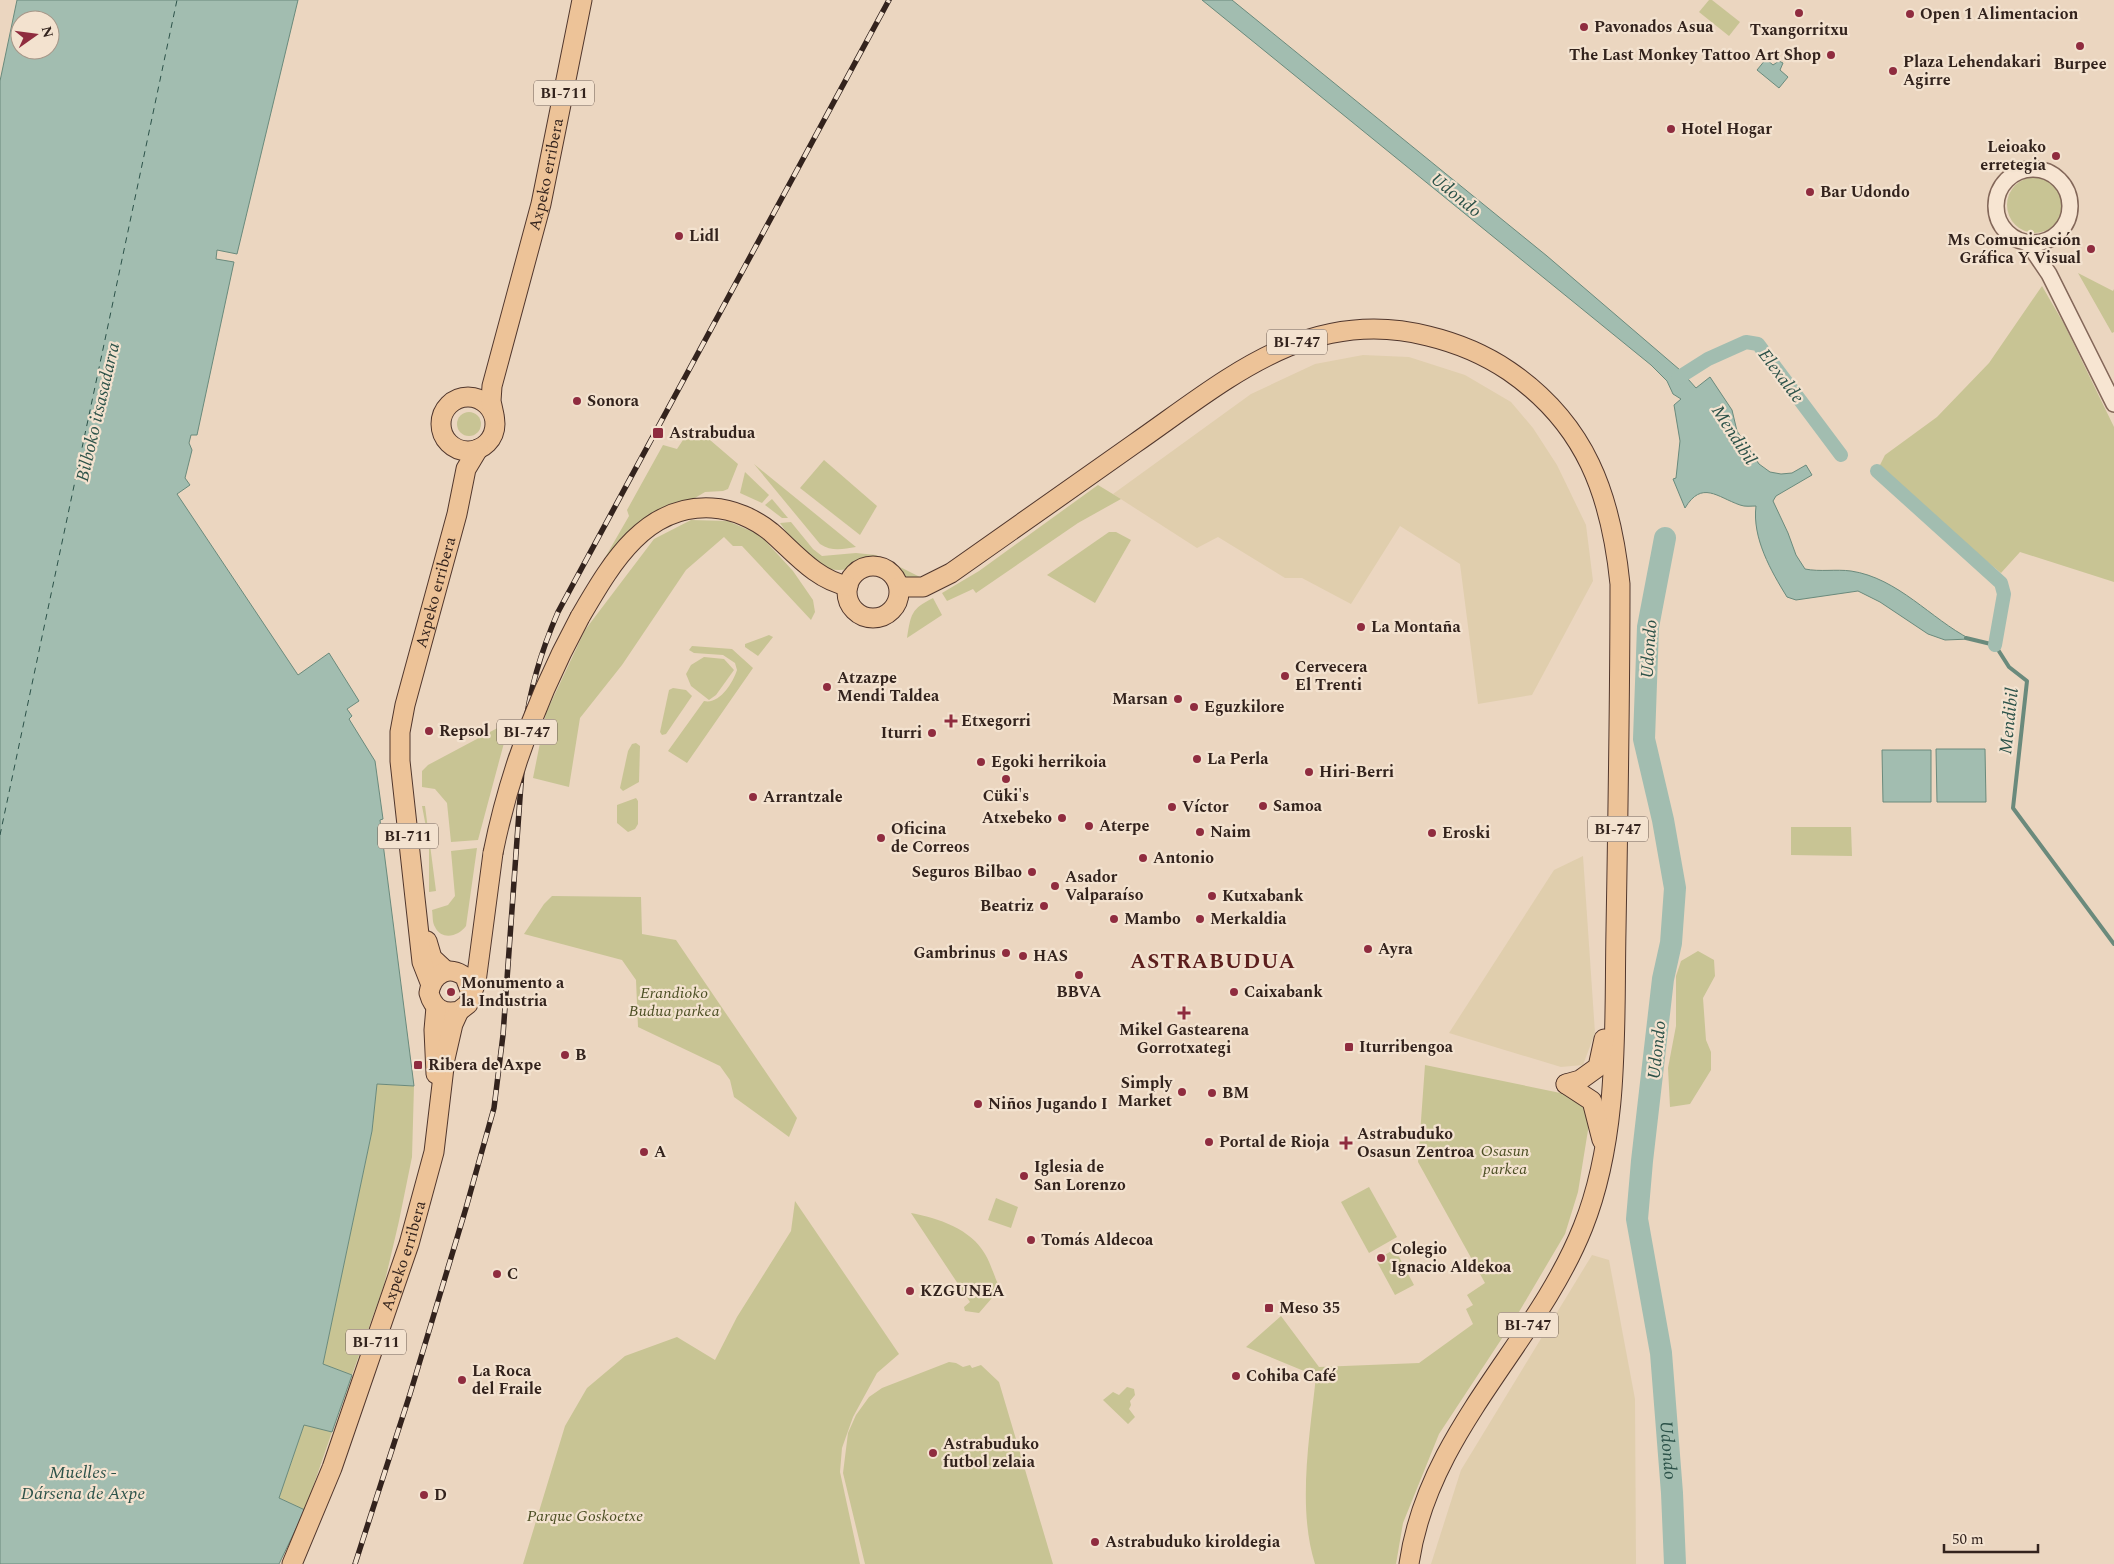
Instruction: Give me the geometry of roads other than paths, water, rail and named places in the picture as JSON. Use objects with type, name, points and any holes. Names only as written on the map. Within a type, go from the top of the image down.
[{"type":"main road","name":"Axpeko erribera","points":[[431,985],[422,962],[400,761],[402,720],[469,461],[478,449],[491,439],[496,424],[490,394],[541,204],[582,0]]},
{"type":"main road","name":"BI-747","points":[[899,587],[923,587],[951,573],[1236,372],[1294,342],[1345,330],[1407,330],[1448,341],[1488,357],[1542,397],[1565,422],[1587,458],[1601,486],[1615,538],[1620,604],[1612,1073],[1610,1114],[1605,1152],[1583,1226],[1567,1262],[1533,1318],[1462,1423],[1446,1454],[1420,1519],[1409,1564]]},
{"type":"main road","name":"Axpeko erribera","points":[[459,499],[457,468],[448,442],[443,434],[442,416],[451,402],[467,396],[478,388],[489,374],[503,349]]},
{"type":"main road","points":[[467,396],[484,401],[494,415]]},
{"type":"main road","points":[[448,442],[462,450],[478,449]]},
{"type":"main road","name":"BI-747","points":[[472,993],[476,982],[503,802],[517,758],[551,670],[580,617],[615,562],[639,534],[660,519],[673,513],[703,507],[729,510],[754,520],[770,531],[801,562],[836,583],[848,586]]},
{"type":"main road","points":[[876,566],[891,572],[899,587],[897,604],[885,616],[868,619],[860,616],[849,603],[848,586],[853,575],[859,570],[876,566]]},
{"type":"main road","name":"Axpeko erribera","points":[[411,687],[406,763],[425,935],[429,953],[440,968],[451,971]]},
{"type":"main road","name":"BI-747","points":[[451,971],[467,964],[481,943]]},
{"type":"main road","points":[[1605,1152],[1592,1101],[1566,1084],[1580,1080],[1598,1067],[1602,1055],[1608,987],[1615,959]]},
{"type":"main road","points":[[431,985],[434,978],[451,971]]},
{"type":"main road","name":"BI-711","points":[[451,971],[469,981],[472,993],[468,1004],[459,1011]]},
{"type":"main road","name":"BI-711","points":[[431,985],[429,993],[436,1007]]},
{"type":"main road","name":"Axpeko erribera","points":[[436,1007],[434,1052],[437,1105],[440,1115]]},
{"type":"main road","points":[[436,1007],[447,1013],[459,1011]]},
{"type":"main road","name":"Axpeko erribera","points":[[292,1564],[332,1468],[409,1244],[434,1152],[440,1115],[445,1059],[453,1024],[459,1011]]},
{"type":"main road","points":[[1579,1091],[1595,1087],[1612,1073]]},
{"type":"street","points":[[2036,169],[2047,172],[2057,178],[2065,187],[2069,197],[2070,210],[2067,222],[2062,230],[2048,240],[2028,243],[2020,241],[2004,229],[1996,211],[1996,201],[2002,185],[2016,173],[2036,169]]},
{"type":"street","points":[[2048,240],[2049,274]]},
{"type":"street","points":[[2028,243],[2049,274],[2114,404]]},
{"type":"water","points":[[17,0],[298,0],[237,254],[217,250],[216,259],[234,262],[197,435],[191,435],[189,443],[192,450],[185,478],[190,485],[177,494],[298,675],[329,653],[359,701],[347,709],[352,716],[349,719],[375,761],[383,819],[380,820],[414,1086],[377,1084],[372,1131],[323,1364],[352,1375],[332,1432],[304,1425],[279,1498],[305,1510],[279,1564],[0,1564],[0,81],[10,33],[10,60],[60,60],[60,10],[15,10]]},
{"type":"water","points":[[1202,0],[1232,0],[1547,256],[1680,370],[1696,388],[1710,377],[1732,410],[1737,431],[1759,464],[1770,472],[1781,474],[1792,473],[1806,465],[1812,475],[1776,496],[1773,501],[1796,555],[1805,569],[1851,571],[1868,575],[1899,590],[1970,639],[1945,640],[1928,634],[1880,602],[1858,591],[1796,600],[1787,597],[1764,554],[1757,530],[1756,506],[1742,506],[1717,495],[1704,493],[1691,500],[1685,508],[1673,479],[1676,478],[1680,441],[1674,405],[1681,399],[1673,394],[1667,381],[1651,365]]},
{"type":"water","points":[[1766,59],[1773,65],[1779,61],[1783,63],[1780,70],[1788,77],[1779,88],[1757,70]]},
{"type":"water","points":[[1936,749],[1985,749],[1986,802],[1937,802]]},
{"type":"water","points":[[1882,750],[1931,750],[1931,802],[1883,802]]},
{"type":"waterway","name":"Elexalde","points":[[1678,378],[1708,359],[1746,342],[1758,344],[1841,455]]},
{"type":"waterway","points":[[1877,471],[2001,583],[2004,594],[1995,645]]},
{"type":"waterway","name":"Udondo","points":[[1665,538],[1648,627],[1644,739],[1663,820],[1675,888],[1671,943],[1663,979],[1637,1219],[1661,1353],[1672,1493],[1675,1564]]},
{"type":"waterway","name":"Mendibil","points":[[1966,638],[1995,645],[2009,667],[2027,681],[2013,808],[2114,944]]},
{"type":"railway","points":[[355,1564],[410,1394],[494,1108],[503,1035],[525,728],[533,683],[542,654],[558,612],[889,0]]},
{"type":"place","name":"Txangorritxu","points":[[1799,13]]},
{"type":"place","name":"Open 1 Alimentacion","points":[[1910,14]]},
{"type":"place","name":"Pavonados Asua","points":[[1584,27]]},
{"type":"place","name":"Burpee","points":[[2080,46]]},
{"type":"place","name":"The Last Monkey Tattoo Art Shop","points":[[1831,55]]},
{"type":"place","name":"Plaza Lehendakari Agirre","points":[[1893,71]]},
{"type":"place","name":"Hotel Hogar","points":[[1671,129]]},
{"type":"place","name":"Leioako erretegia","points":[[2056,156]]},
{"type":"place","name":"Bar Udondo","points":[[1810,192]]},
{"type":"place","name":"Lidl","points":[[679,236]]},
{"type":"place","name":"Ms Comunicación Gráfica Y Visual","points":[[2091,249]]},
{"type":"place","name":"Sonora","points":[[577,401]]},
{"type":"place","name":"Astrabudua","points":[[658,433]]},
{"type":"place","name":"La Montaña","points":[[1361,627]]},
{"type":"place","name":"Cervecera El Trenti","points":[[1285,676]]},
{"type":"place","name":"Atzazpe Mendi Taldea","points":[[827,687]]},
{"type":"place","name":"Marsan","points":[[1178,699]]},
{"type":"place","name":"Eguzkilore","points":[[1194,707]]},
{"type":"place","name":"Etxegorri","points":[[951,721]]},
{"type":"place","name":"Repsol","points":[[429,731]]},
{"type":"place","name":"Iturri","points":[[932,733]]},
{"type":"place","name":"La Perla","points":[[1197,759]]},
{"type":"place","name":"Egoki herrikoia","points":[[981,762]]},
{"type":"place","name":"Hiri-Berri","points":[[1309,772]]},
{"type":"place","name":"Cüki's","points":[[1006,779]]},
{"type":"place","name":"Arrantzale","points":[[753,797]]},
{"type":"place","name":"Samoa","points":[[1263,806]]},
{"type":"place","name":"Víctor","points":[[1172,807]]},
{"type":"place","name":"Atxebeko","points":[[1062,818]]},
{"type":"place","name":"Aterpe","points":[[1089,826]]},
{"type":"place","name":"Naim","points":[[1200,832]]},
{"type":"place","name":"Eroski","points":[[1432,833]]},
{"type":"place","name":"Oficina de Correos","points":[[881,838]]},
{"type":"place","name":"Antonio","points":[[1143,858]]},
{"type":"place","name":"Seguros Bilbao","points":[[1032,872]]},
{"type":"place","name":"Asador Valparaíso","points":[[1055,886]]},
{"type":"place","name":"Kutxabank","points":[[1212,896]]},
{"type":"place","name":"Beatriz","points":[[1044,906]]},
{"type":"place","name":"Mambo","points":[[1114,919]]},
{"type":"place","name":"Merkaldia","points":[[1200,919]]},
{"type":"place","name":"Ayra","points":[[1368,949]]},
{"type":"place","name":"Gambrinus","points":[[1006,953]]},
{"type":"place","name":"HAS","points":[[1023,956]]},
{"type":"place","name":"BBVA","points":[[1079,975]]},
{"type":"place","name":"Monumento a la Industria","points":[[451,992]]},
{"type":"place","name":"Caixabank","points":[[1234,992]]},
{"type":"place","name":"Mikel Gastearena Gorrotxategi","points":[[1184,1013]]},
{"type":"place","name":"Iturribengoa","points":[[1349,1047]]},
{"type":"place","name":"B","points":[[565,1055]]},
{"type":"place","name":"Ribera de Axpe","points":[[418,1065]]},
{"type":"place","name":"Simply Market","points":[[1182,1092]]},
{"type":"place","name":"BM","points":[[1212,1093]]},
{"type":"place","name":"Niños Jugando I","points":[[978,1104]]},
{"type":"place","name":"Portal de Rioja","points":[[1209,1142]]},
{"type":"place","name":"Astrabuduko Osasun Zentroa","points":[[1346,1143]]},
{"type":"place","name":"A","points":[[644,1152]]},
{"type":"place","name":"Iglesia de San Lorenzo","points":[[1024,1176]]},
{"type":"place","name":"Tomás Aldecoa","points":[[1031,1240]]},
{"type":"place","name":"Colegio Ignacio Aldekoa","points":[[1381,1258]]},
{"type":"place","name":"C","points":[[497,1274]]},
{"type":"place","name":"KZGUNEA","points":[[910,1291]]},
{"type":"place","name":"Meso 35","points":[[1269,1308]]},
{"type":"place","name":"Cohiba Café","points":[[1236,1376]]},
{"type":"place","name":"La Roca del Fraile","points":[[462,1380]]},
{"type":"place","name":"Astrabuduko futbol zelaia","points":[[933,1453]]},
{"type":"place","name":"D","points":[[424,1495]]},
{"type":"place","name":"Astrabuduko kiroldegia","points":[[1095,1542]]},
{"type":"district","name":"ASTRABUDUA","points":[[1213,962]]},
{"type":"water label","name":"Bilboko itsasadarra","points":[[98,412]]},
{"type":"water label","name":"Muelles - Dársena de Axpe","points":[[83,1482]]},
{"type":"park label","name":"Erandioko Budua parkea","points":[[674,1002]]},
{"type":"park label","name":"Osasun parkea","points":[[1505,1160]]},
{"type":"park label","name":"Parque Goskoetxe","points":[[585,1516]]}]
